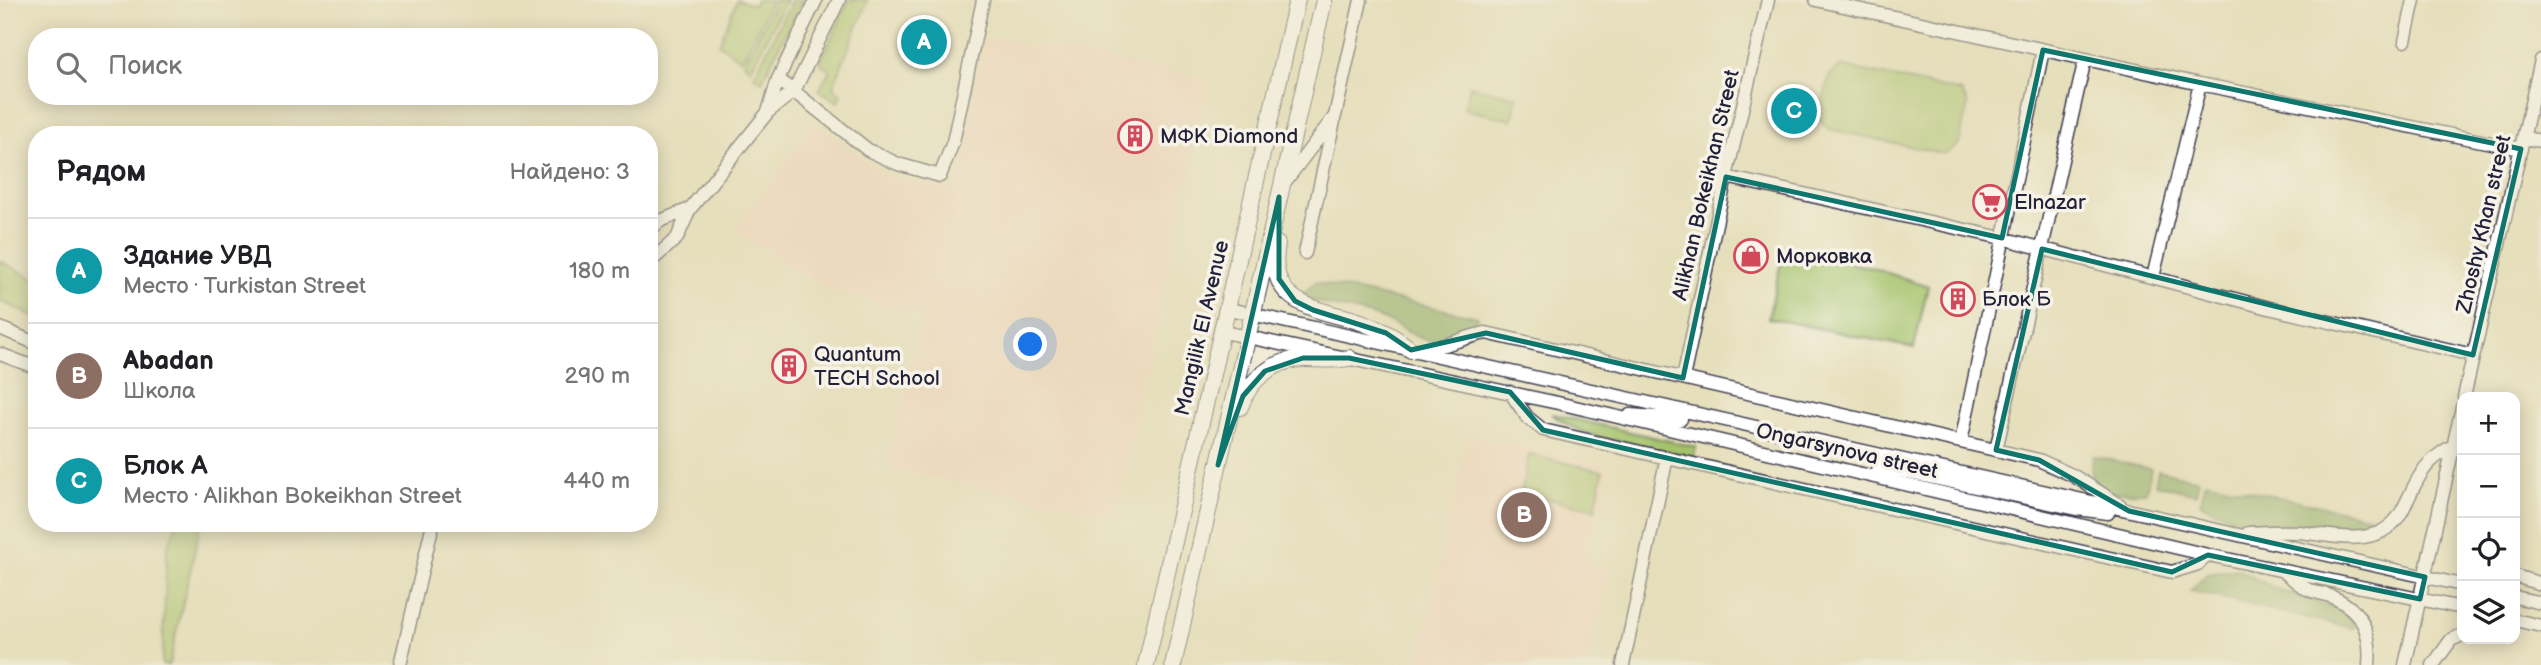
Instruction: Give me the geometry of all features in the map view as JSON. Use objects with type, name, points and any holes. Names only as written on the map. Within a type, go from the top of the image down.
[{"type":"main road","name":"Mangilik El Avenue","points":[[1146,665],[1224,332],[1297,0]]},
{"type":"main road","points":[[1173,665],[1324,0]]},
{"type":"main road","points":[[1280,192],[1276,263],[1283,288],[1295,301],[1313,310],[1386,332],[1411,350]]},
{"type":"main road","points":[[1219,465],[1244,396],[1265,372],[1281,363],[1303,358],[1335,361],[1349,358]]},
{"type":"street","points":[[768,112],[778,79],[816,0]]},
{"type":"street","points":[[658,255],[677,238],[690,209],[768,112],[794,91],[839,0]]},
{"type":"street","points":[[778,79],[867,150],[898,164],[940,176],[953,142],[983,0]]},
{"type":"street","points":[[1304,253],[1361,0]]},
{"type":"street","name":"Alikhan Bokeikhan Street","points":[[1683,378],[1726,177],[1768,0]]},
{"type":"street","points":[[1816,0],[2200,84],[2523,144],[2541,141]]},
{"type":"street","points":[[2405,41],[2414,0]]},
{"type":"street","points":[[1961,442],[2043,50]]},
{"type":"street","points":[[1996,450],[2085,59]]},
{"type":"street","name":"Zhoshy Khan street","points":[[2465,392],[2541,60]]},
{"type":"street","points":[[2153,277],[2200,84]]},
{"type":"street","points":[[1280,192],[1335,116]]},
{"type":"street","points":[[2528,121],[2541,124]]},
{"type":"street","points":[[1726,177],[2002,238],[2269,308],[2473,355]]},
{"type":"street","points":[[658,223],[690,209]]},
{"type":"street","name":"Ongarsynova street","points":[[1229,309],[2457,584]]},
{"type":"street","points":[[0,328],[28,340]]},
{"type":"street","name":"Ongarsynova street","points":[[1224,332],[1510,392],[2208,555],[2457,607]]},
{"type":"street","points":[[1411,350],[1437,348],[1468,336],[1486,333],[2039,460],[2074,476],[2129,511]]},
{"type":"street","points":[[0,354],[28,365]]},
{"type":"street","points":[[1510,392],[1527,417],[1543,430],[2172,572],[2198,564],[2208,555]]},
{"type":"street","points":[[1616,416],[1669,416],[1829,451],[1829,447],[1823,443]]},
{"type":"street","points":[[2405,665],[2457,430]]},
{"type":"street","points":[[2454,444],[2460,455]]},
{"type":"street","points":[[2228,534],[2295,532],[2343,539],[2375,534],[2397,519],[2420,470],[2432,457],[2454,444]]},
{"type":"street","points":[[1623,665],[1667,457]]},
{"type":"street","points":[[1898,482],[1879,474],[1877,468],[1882,465],[2091,512],[2129,511]]},
{"type":"street","points":[[400,665],[431,532]]},
{"type":"street","points":[[2280,568],[2309,590],[2329,596],[2351,608],[2365,625],[2371,643],[2369,665]]},
{"type":"street","points":[[2520,578],[2541,584]]},
{"type":"street","points":[[2520,598],[2541,603]]},
{"type":"street","points":[[2520,621],[2541,626]]},
{"type":"street","points":[[2520,628],[2541,626]]},
{"type":"street","points":[[2433,665],[2451,640],[2457,637]]},
{"type":"highlighted area","points":[[2043,50],[2521,149],[2473,355],[2042,249],[1996,450],[2039,460],[2129,511],[2425,577],[2420,599],[2208,555],[2172,572],[1543,430],[1510,392],[1349,358],[1303,358],[1265,371],[1243,396],[1218,465],[1279,197],[1279,279],[1295,301],[1313,310],[1386,333],[1411,350],[1486,333],[1683,378],[1726,177],[2002,238]]},
{"type":"shaded area","points":[[985,36],[1209,80],[1116,516],[887,468],[922,316],[824,288],[734,231],[813,123],[888,176],[955,191]]},
{"type":"shaded area","points":[[1468,435],[1609,466],[1587,564],[1610,570],[1588,665],[1416,665]]},
{"type":"green space","points":[[737,0],[754,5],[756,0],[772,0],[742,60],[719,44]]},
{"type":"green space","points":[[776,0],[786,0],[751,69],[744,64]]},
{"type":"green space","points":[[792,0],[802,0],[762,81],[754,76]]},
{"type":"green space","points":[[849,0],[868,0],[833,87],[841,94],[838,102],[819,90],[830,70],[820,63]]},
{"type":"green space","points":[[1841,66],[1962,92],[1968,104],[1959,144],[1945,154],[1828,129],[1819,118],[1829,76]]},
{"type":"green space","points":[[1470,86],[1517,97],[1512,120],[1464,109]]},
{"type":"green space","points":[[1784,250],[1869,267],[1928,286],[1914,348],[1768,318]]},
{"type":"green space","points":[[0,261],[28,275],[28,314],[0,301]]},
{"type":"green space","points":[[1316,282],[1478,317],[1454,337],[1442,341],[1429,340],[1375,316],[1300,296]]},
{"type":"green space","points":[[1552,414],[1696,447],[1694,457],[1600,437],[1582,431]]},
{"type":"green space","points":[[1529,455],[1603,471],[1595,509],[1521,493]]},
{"type":"green space","points":[[2093,456],[2151,469],[2146,492],[2107,493],[2091,476]]},
{"type":"green space","points":[[2158,470],[2199,480],[2196,494],[2155,484]]},
{"type":"green space","points":[[2206,481],[2376,518],[2381,526],[2351,532],[2300,524],[2263,525],[2244,521],[2200,503]]},
{"type":"green space","points":[[173,532],[199,532],[169,665],[162,665],[167,548]]},
{"type":"green space","points":[[2237,569],[2276,589],[2338,608],[2357,626],[2351,628],[2190,591],[2207,574]]},
{"type":"place","name":"Здание УВД","points":[[924,42]]},
{"type":"place","name":"Блок А","points":[[1794,111]]},
{"type":"place","name":"МФК Diamond","points":[[1135,136]]},
{"type":"place","name":"Elnazar","points":[[1990,202]]},
{"type":"place","name":"Морковка","points":[[1751,256]]},
{"type":"place","name":"Блок Б","points":[[1958,299]]},
{"type":"place","name":"Quantum TECH School","points":[[789,366]]},
{"type":"place","name":"Abadan","points":[[1524,515]]}]
